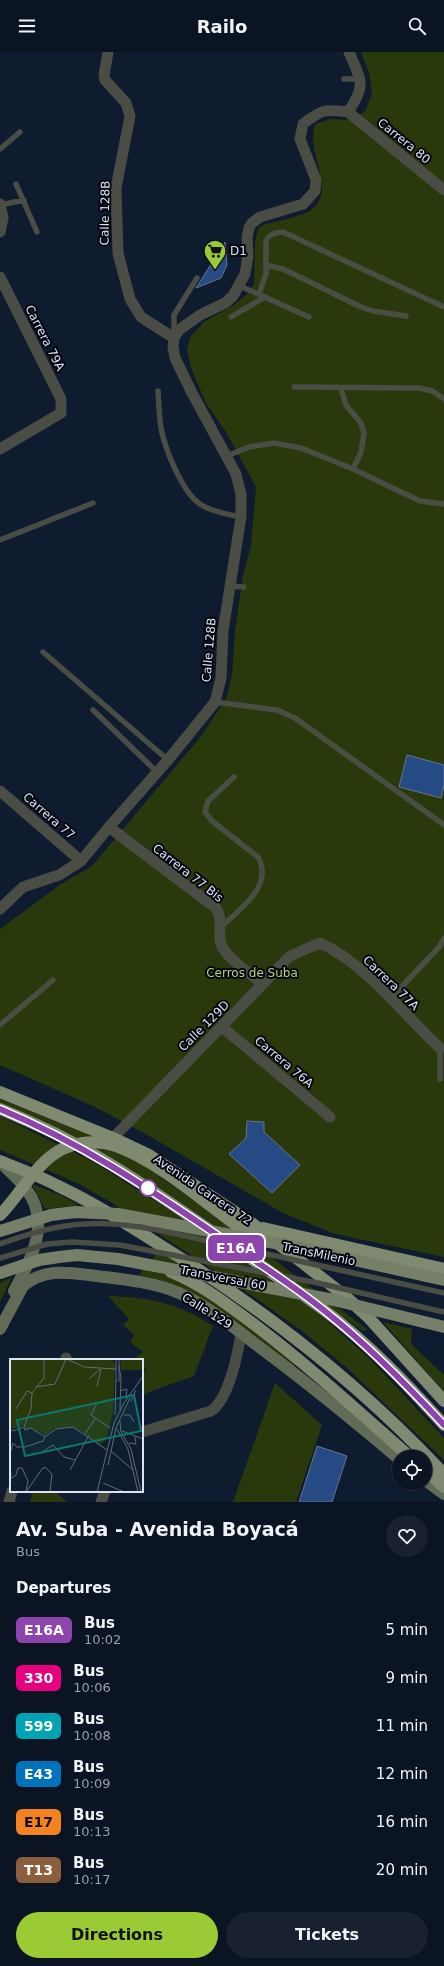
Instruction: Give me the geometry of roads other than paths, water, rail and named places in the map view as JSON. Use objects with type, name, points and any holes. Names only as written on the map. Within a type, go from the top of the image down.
[{"type":"highway","name":"Avenida Carrera 72","points":[[0,1092],[113,1138],[156,1159],[253,1224],[328,1283],[383,1332],[444,1401]]},
{"type":"highway","points":[[0,1109],[63,1138],[108,1163],[166,1199],[271,1272],[324,1311],[363,1343],[402,1380],[444,1425]]},
{"type":"highway","points":[[0,1215],[27,1181],[50,1157],[65,1148],[79,1143],[95,1142],[116,1146],[140,1157],[236,1224],[328,1283]]},
{"type":"highway","points":[[0,1162],[56,1184],[105,1210],[232,1291],[280,1326],[331,1368],[381,1413],[444,1474]]},
{"type":"highway","points":[[253,1224],[272,1231],[444,1269]]},
{"type":"highway","points":[[154,1264],[191,1280],[217,1296],[293,1354],[402,1450]]},
{"type":"highway","points":[[432,1476],[444,1487]]},
{"type":"main road","points":[[0,1162],[27,1189],[32,1198],[38,1215],[40,1252],[47,1262],[76,1274]]},
{"type":"main road","points":[[0,1231],[51,1215],[75,1212],[118,1214],[301,1248],[444,1280]]},
{"type":"main road","points":[[0,1317],[31,1256],[38,1237]]},
{"type":"main road","name":"Transversal 60","points":[[0,1273],[39,1260],[77,1256],[118,1259],[154,1264],[334,1300],[444,1327]]},
{"type":"main road","name":"Calle 129","points":[[0,1329],[19,1291],[29,1281],[49,1273],[76,1274],[130,1281],[168,1288],[201,1305],[241,1333],[318,1391],[392,1453]]},
{"type":"main road","points":[[432,1485],[444,1494]]},
{"type":"street","name":"Calle 128B","points":[[0,909],[23,888],[59,875],[81,861],[108,827],[158,772],[215,702],[221,678],[223,631],[241,517],[241,494],[236,474],[190,391],[175,358],[173,347],[174,338],[140,317],[130,299],[118,253],[116,188],[130,116],[126,103],[105,80],[104,75],[108,52]]},
{"type":"street","points":[[174,338],[180,330],[200,315],[225,303],[233,296],[240,286],[245,274],[248,254],[247,237],[252,222],[260,216],[303,204],[315,191],[316,180],[300,140],[303,124],[313,115],[326,109],[348,112],[359,94],[360,79],[349,52]]},
{"type":"street","name":"Carrera 80","points":[[348,112],[444,190]]},
{"type":"street","points":[[0,205],[3,218],[0,232]]},
{"type":"street","name":"Carrera 79A","points":[[0,277],[61,399],[61,413],[0,449]]},
{"type":"street","name":"Carrera 77","points":[[0,791],[81,861]]},
{"type":"street","name":"Carrera 77 Bis","points":[[108,827],[216,908],[219,912],[221,927],[220,943],[225,952],[263,984]]},
{"type":"street","name":"Calle 129D","points":[[113,1138],[290,956],[320,943]]},
{"type":"street","name":"Carrera 77A","points":[[320,943],[338,951],[440,1048]]},
{"type":"street","name":"Carrera 76A","points":[[222,1027],[330,1117]]},
{"type":"street","points":[[143,1432],[211,1411],[218,1406],[233,1368],[241,1333]]},
{"type":"street","points":[[9,1502],[12,1492]]},
{"type":"street","points":[[101,1502],[105,1492]]},
{"type":"lane","points":[[344,79],[360,79]]},
{"type":"lane","points":[[0,148],[20,132]]},
{"type":"lane","points":[[16,184],[37,232]]},
{"type":"lane","points":[[0,205],[24,200]]},
{"type":"lane","points":[[259,294],[266,274],[266,241],[268,237],[274,233],[283,232],[444,307]]},
{"type":"lane","points":[[266,265],[283,269],[361,307],[387,314],[406,316]]},
{"type":"lane","points":[[174,338],[174,315],[197,278]]},
{"type":"lane","points":[[240,286],[309,317]]},
{"type":"lane","points":[[231,317],[265,297]]},
{"type":"lane","points":[[294,387],[419,388],[432,391],[444,399]]},
{"type":"lane","points":[[341,388],[346,405],[361,424],[364,433],[361,452],[353,469]]},
{"type":"lane","points":[[158,391],[161,428],[169,454],[184,486],[200,504],[228,515],[241,517]]},
{"type":"lane","points":[[227,456],[250,447],[274,443],[301,448],[353,469],[420,501],[444,504]]},
{"type":"lane","points":[[0,540],[93,503]]},
{"type":"lane","points":[[230,586],[244,587]]},
{"type":"lane","points":[[43,652],[168,760]]},
{"type":"lane","points":[[215,702],[278,710],[296,718],[444,825]]},
{"type":"lane","points":[[93,710],[158,772]]},
{"type":"lane","points":[[221,927],[257,892],[263,875],[262,865],[258,857],[212,821],[205,812],[208,801],[234,778]]},
{"type":"lane","points":[[390,999],[440,946],[444,938]]},
{"type":"lane","points":[[0,1025],[53,980]]},
{"type":"lane","points":[[440,1048],[440,1079]]},
{"type":"lane","name":"TransMilenio","points":[[0,1244],[21,1236],[57,1228],[85,1224],[117,1224],[186,1237],[444,1293]]},
{"type":"lane","points":[[0,1258],[47,1244],[72,1242],[120,1245],[318,1283],[444,1312]]},
{"type":"place","name":"D1","points":[[215,270]]},
{"type":"park label","name":"Cerros de Suba","points":[[252,973]]}]
